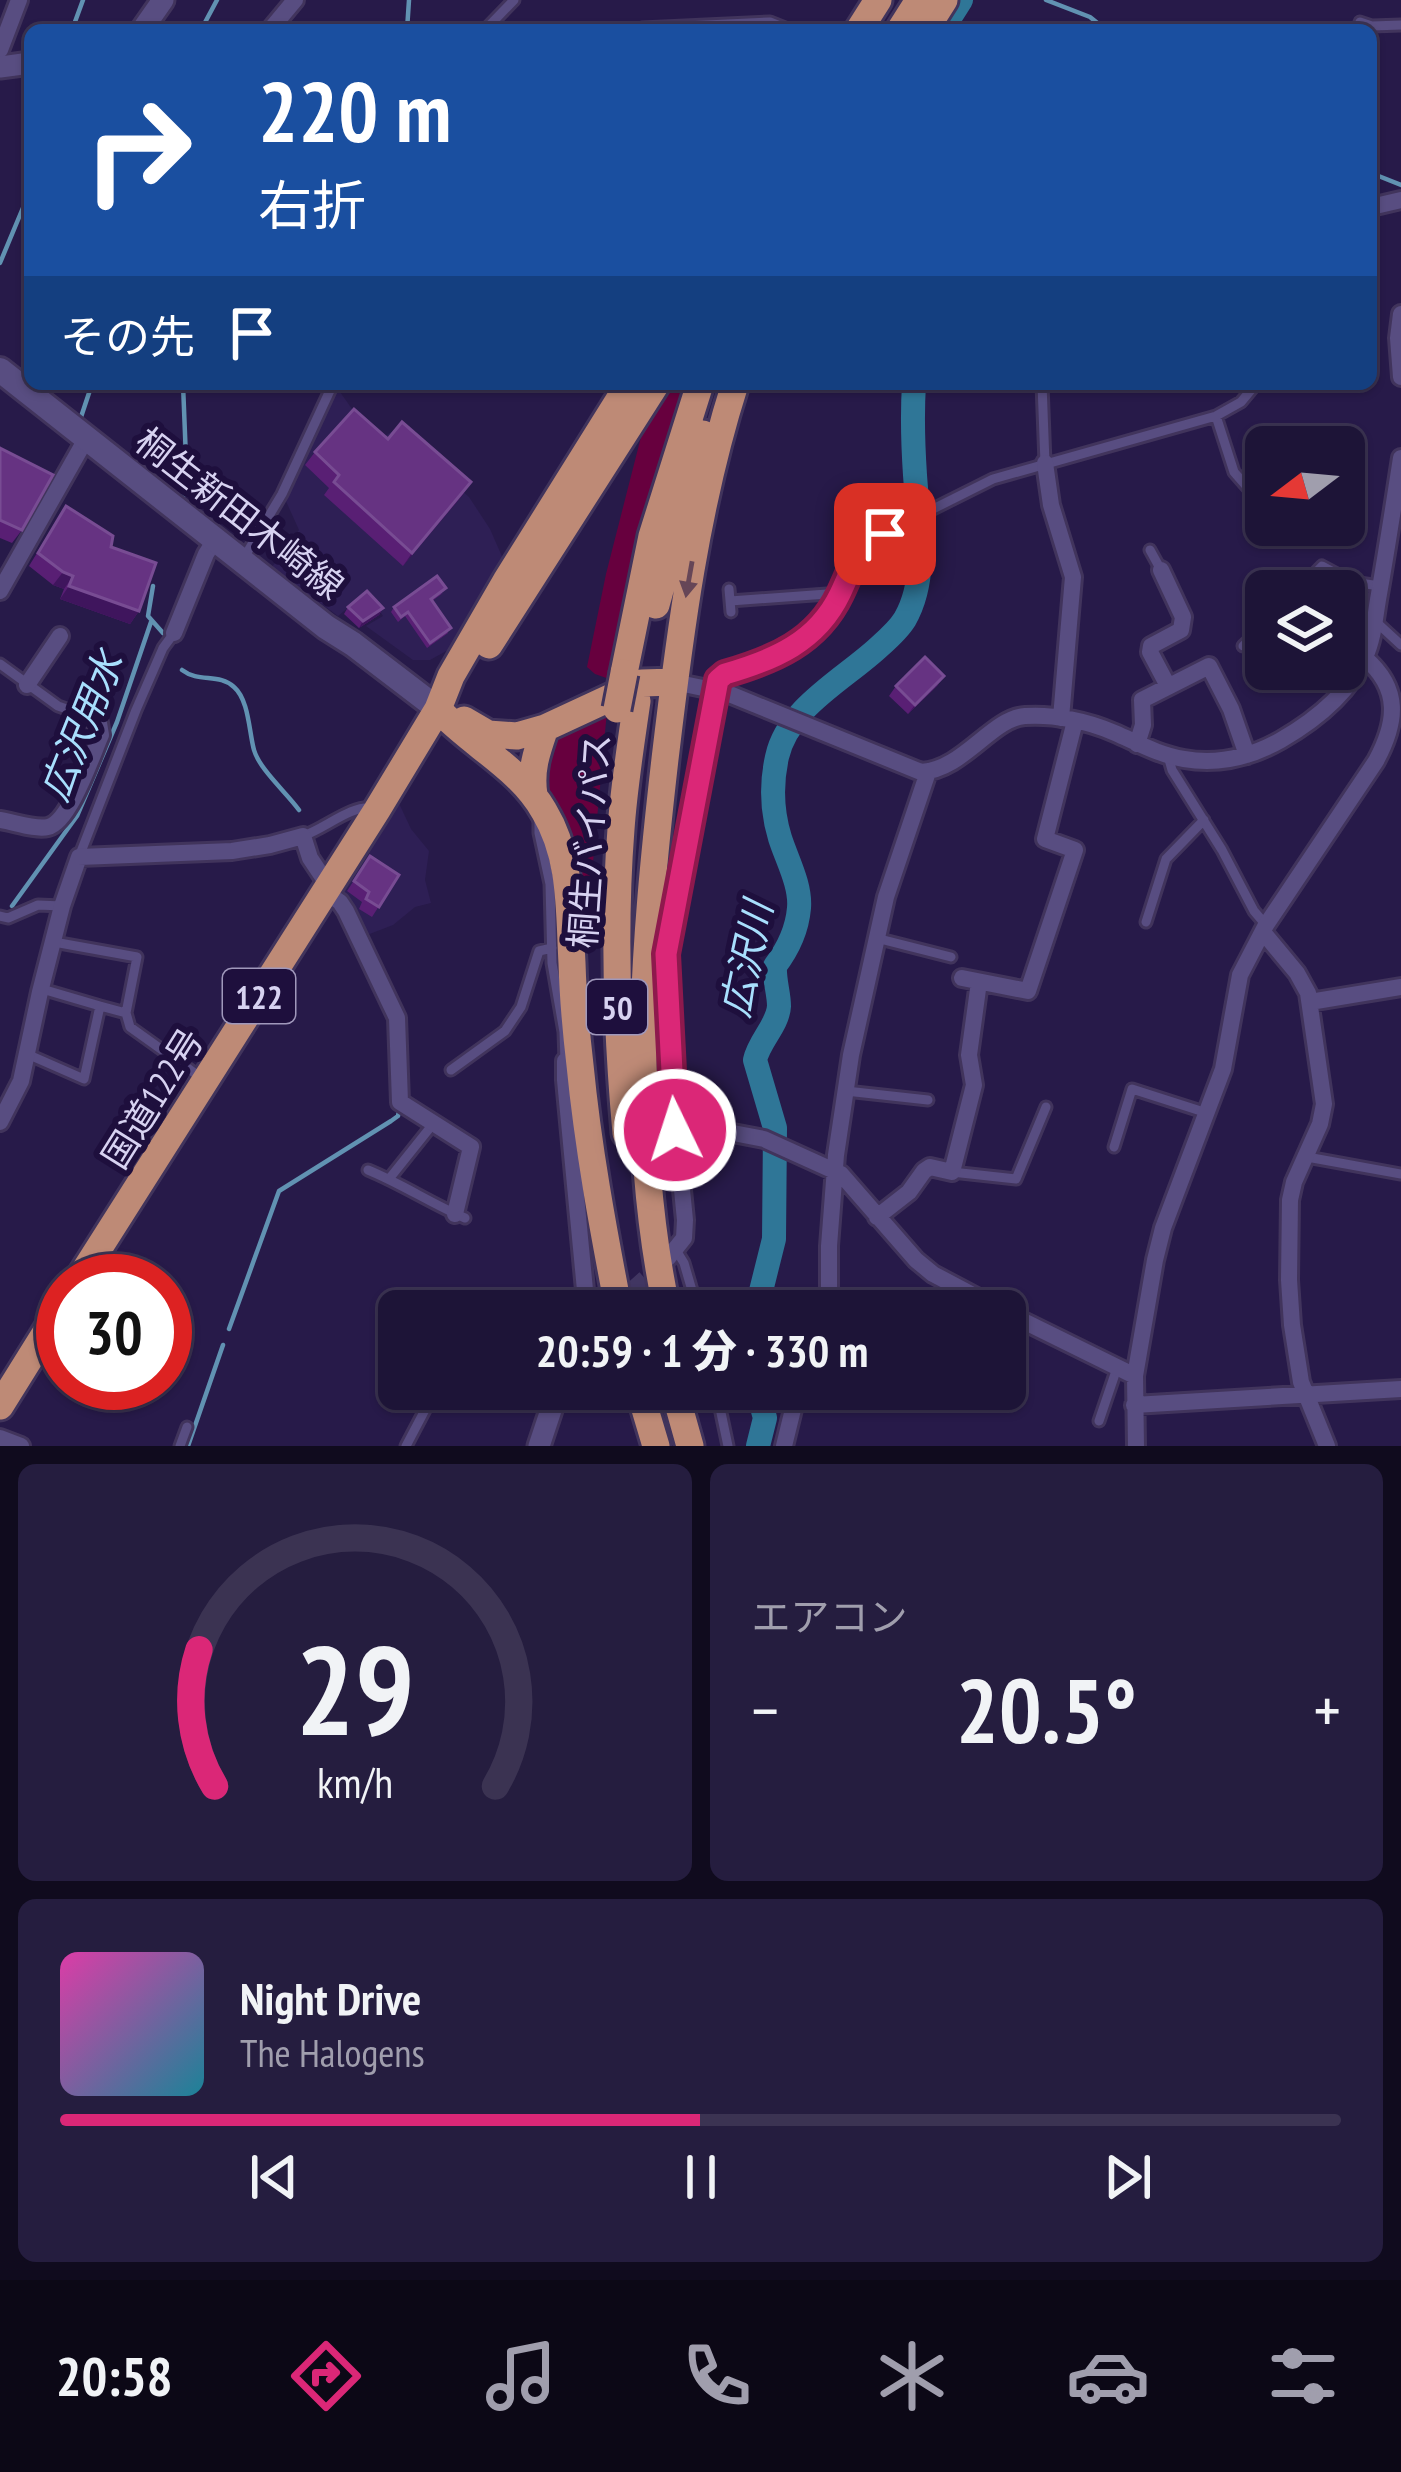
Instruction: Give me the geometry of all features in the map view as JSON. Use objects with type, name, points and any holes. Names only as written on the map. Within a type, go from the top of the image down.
[{"type":"highway","name":"国道122号","points":[[95,1254],[377,811],[506,581],[625,390]]},
{"type":"highway","name":"国道122号","points":[[438,709],[458,691],[652,390]]},
{"type":"highway","name":"桐生バイパス","points":[[631,1290],[613,1184],[600,1037],[598,930],[604,834],[652,536],[698,390]]},
{"type":"highway","name":"桐生バイパス","points":[[634,669],[717,390]]},
{"type":"highway","name":"50","points":[[663,1290],[652,1230],[643,1123],[649,904],[682,621],[702,510],[733,390]]},
{"type":"highway","points":[[438,709],[495,736],[517,736],[642,683],[674,682]]},
{"type":"highway","name":"桐生バイパス","points":[[627,705],[616,989],[627,1146],[650,1290]]},
{"type":"highway","points":[[438,709],[540,804]]},
{"type":"highway","points":[[545,728],[532,779],[566,871],[572,1061],[615,1290]]},
{"type":"highway","points":[[0,1406],[36,1348]]},
{"type":"highway","points":[[645,1410],[656,1446]]},
{"type":"highway","points":[[666,1410],[682,1441]]},
{"type":"highway","points":[[680,1410],[682,1441]]},
{"type":"main road","name":"桐生新田木崎線","points":[[34,390],[215,540],[438,709]]},
{"type":"street","points":[[0,50],[19,0]]},
{"type":"street","points":[[275,24],[295,0]]},
{"type":"street","points":[[1401,314],[1401,377]]},
{"type":"street","points":[[0,591],[88,439]]},
{"type":"street","points":[[1136,1446],[1134,1405],[1145,1308],[1163,1228],[1228,1051],[1240,975],[1265,928],[1397,736],[1390,688],[1365,658],[1401,458]]},
{"type":"street","points":[[877,1217],[909,1192],[930,1167],[952,1172],[974,1085],[969,1055],[971,980],[1028,991],[1076,850],[1045,839],[1068,720],[1073,577],[1051,505],[1045,463]]},
{"type":"street","points":[[672,1254],[683,1238],[685,1220],[666,954],[721,675],[776,656],[817,630],[838,598],[857,554],[904,524]]},
{"type":"street","points":[[174,633],[215,540]]},
{"type":"street","points":[[1161,570],[1183,617],[1180,630],[1151,646],[1168,686]]},
{"type":"street","points":[[27,685],[60,636]]},
{"type":"street","points":[[1137,744],[1143,724],[1140,703],[1209,666],[1247,754]]},
{"type":"street","points":[[674,682],[717,690],[928,772],[956,760],[1024,716],[1101,727],[1168,756],[1212,762],[1270,746],[1313,719],[1343,690]]},
{"type":"street","points":[[0,820],[44,827],[56,823],[71,803],[101,735],[99,723],[87,716]]},
{"type":"street","points":[[829,1290],[835,1170],[846,1091],[886,897],[928,772]]},
{"type":"street","points":[[0,1122],[21,1081],[62,906],[79,857],[232,851],[303,836],[310,858],[326,888],[346,911],[395,1012],[400,1102],[471,1147],[460,1216]]},
{"type":"street","points":[[1265,928],[1297,973],[1310,1002],[1324,1104],[1289,1201],[1291,1309],[1305,1395],[1328,1446]]},
{"type":"street","points":[[1310,1002],[1401,987]]},
{"type":"street","points":[[572,1061],[586,1290]]},
{"type":"street","points":[[675,1130],[764,1139],[835,1170],[916,1260],[964,1290]]},
{"type":"street","points":[[1026,1322],[1136,1376]]},
{"type":"street","points":[[1134,1405],[1401,1389]]},
{"type":"street","points":[[539,1446],[551,1410]]},
{"type":"street","points":[[784,1446],[793,1410]]},
{"type":"street","points":[[0,1438],[21,1446]]},
{"type":"lane","points":[[491,24],[514,0]]},
{"type":"lane","points":[[1360,22],[1366,24]]},
{"type":"lane","points":[[727,24],[775,24]]},
{"type":"lane","points":[[242,561],[282,494],[330,390]]},
{"type":"lane","points":[[1042,390],[1045,463]]},
{"type":"lane","points":[[904,524],[976,486],[1216,416],[1241,402],[1251,390]]},
{"type":"lane","points":[[1216,416],[1234,472],[1245,485]]},
{"type":"lane","points":[[1150,550],[1161,570]]},
{"type":"lane","points":[[1365,584],[1380,586]]},
{"type":"lane","points":[[730,601],[827,594],[838,598]]},
{"type":"lane","points":[[1374,620],[1401,645]]},
{"type":"lane","points":[[79,857],[136,710],[174,633]]},
{"type":"lane","points":[[0,664],[65,711],[87,716]]},
{"type":"lane","points":[[1168,756],[1265,928]]},
{"type":"lane","points":[[540,804],[552,948],[572,1061]]},
{"type":"lane","points":[[303,836],[361,807],[377,811]]},
{"type":"lane","points":[[1146,922],[1166,860],[1204,820]]},
{"type":"lane","points":[[0,916],[8,918],[38,905],[62,906]]},
{"type":"lane","points":[[876,938],[951,957]]},
{"type":"lane","points":[[54,942],[136,957],[126,1013],[130,1027],[206,1082]]},
{"type":"lane","points":[[451,1070],[505,1031],[521,1007],[539,951],[552,948]]},
{"type":"lane","points":[[41,988],[126,1013]]},
{"type":"lane","points":[[27,1054],[84,1079],[100,1006]]},
{"type":"lane","points":[[1114,1147],[1132,1089],[1207,1113]]},
{"type":"lane","points":[[846,1091],[928,1100]]},
{"type":"lane","points":[[952,1172],[1016,1179],[1046,1108]]},
{"type":"lane","points":[[389,1178],[434,1124]]},
{"type":"lane","points":[[1307,1157],[1401,1174]]},
{"type":"lane","points":[[368,1170],[460,1216]]},
{"type":"lane","points":[[672,1254],[684,1263],[692,1290]]},
{"type":"lane","points":[[1099,1421],[1117,1368]]},
{"type":"lane","points":[[406,1446],[425,1410]]},
{"type":"lane","points":[[720,1410],[728,1446]]},
{"type":"lane","points":[[180,1446],[187,1427]]},
{"type":"shaded area","points":[[339,390],[375,442],[393,431],[469,497],[504,561],[448,650],[430,660],[413,660],[366,626],[383,616],[367,592],[338,616],[272,567],[299,530],[285,499]]},
{"type":"shaded area","points":[[667,390],[690,390],[612,680],[587,667],[642,433]]},
{"type":"shaded area","points":[[607,711],[591,884],[573,882],[545,790],[543,755],[560,733]]},
{"type":"shaded area","points":[[396,797],[411,829],[429,851],[425,880],[431,903],[367,935],[341,889]]},
{"type":"building","points":[[354,409],[388,439],[402,422],[471,482],[412,553],[334,482],[339,475],[315,452]]},
{"type":"building","points":[[0,448],[53,475],[22,530],[0,520]]},
{"type":"building","points":[[66,506],[113,536],[111,547],[156,563],[139,611],[69,586],[73,576],[38,553]]},
{"type":"building","points":[[437,576],[446,588],[431,599],[451,628],[430,643],[408,612],[401,617],[394,607]]},
{"type":"building","points":[[367,591],[383,608],[363,621],[348,607]]},
{"type":"building","points":[[925,657],[944,676],[915,705],[896,686]]},
{"type":"building","points":[[370,856],[399,875],[379,907],[366,899],[369,892],[354,881]]},
{"type":"waterway","points":[[74,24],[83,0]]},
{"type":"waterway","points":[[204,24],[217,0]]},
{"type":"waterway","points":[[407,24],[409,0]]},
{"type":"waterway","name":"広沢川","points":[[946,24],[961,0]]},
{"type":"waterway","points":[[1046,0],[1099,24]]},
{"type":"waterway","points":[[1377,175],[1401,185]]},
{"type":"waterway","points":[[0,263],[24,205]]},
{"type":"waterway","points":[[81,417],[90,390]]},
{"type":"waterway","points":[[183,390],[187,484],[183,496]]},
{"type":"waterway","name":"広沢川","points":[[761,1290],[774,1239],[775,1128],[755,1060],[778,1013],[775,966],[791,939],[799,908],[796,882],[775,818],[775,767],[793,723],[894,633],[912,603],[920,567],[914,390]]},
{"type":"waterway","points":[[153,586],[148,616],[163,633]]},
{"type":"waterway","name":"広沢用水","points":[[12,906],[77,816],[117,722],[151,622]]},
{"type":"waterway","points":[[182,670],[234,687],[246,708],[257,758],[299,810]]},
{"type":"waterway","points":[[229,1329],[279,1191],[391,1121],[399,1111]]},
{"type":"waterway","points":[[188,1446],[223,1345]]},
{"type":"waterway","name":"広沢川","points":[[758,1446],[763,1410]]},
{"type":"tunnel","points":[[632,1290],[663,1262]]},
{"type":"route","points":[[675,1130],[666,954],[718,680],[776,656],[817,630],[841,593],[857,554],[885,534]]}]
